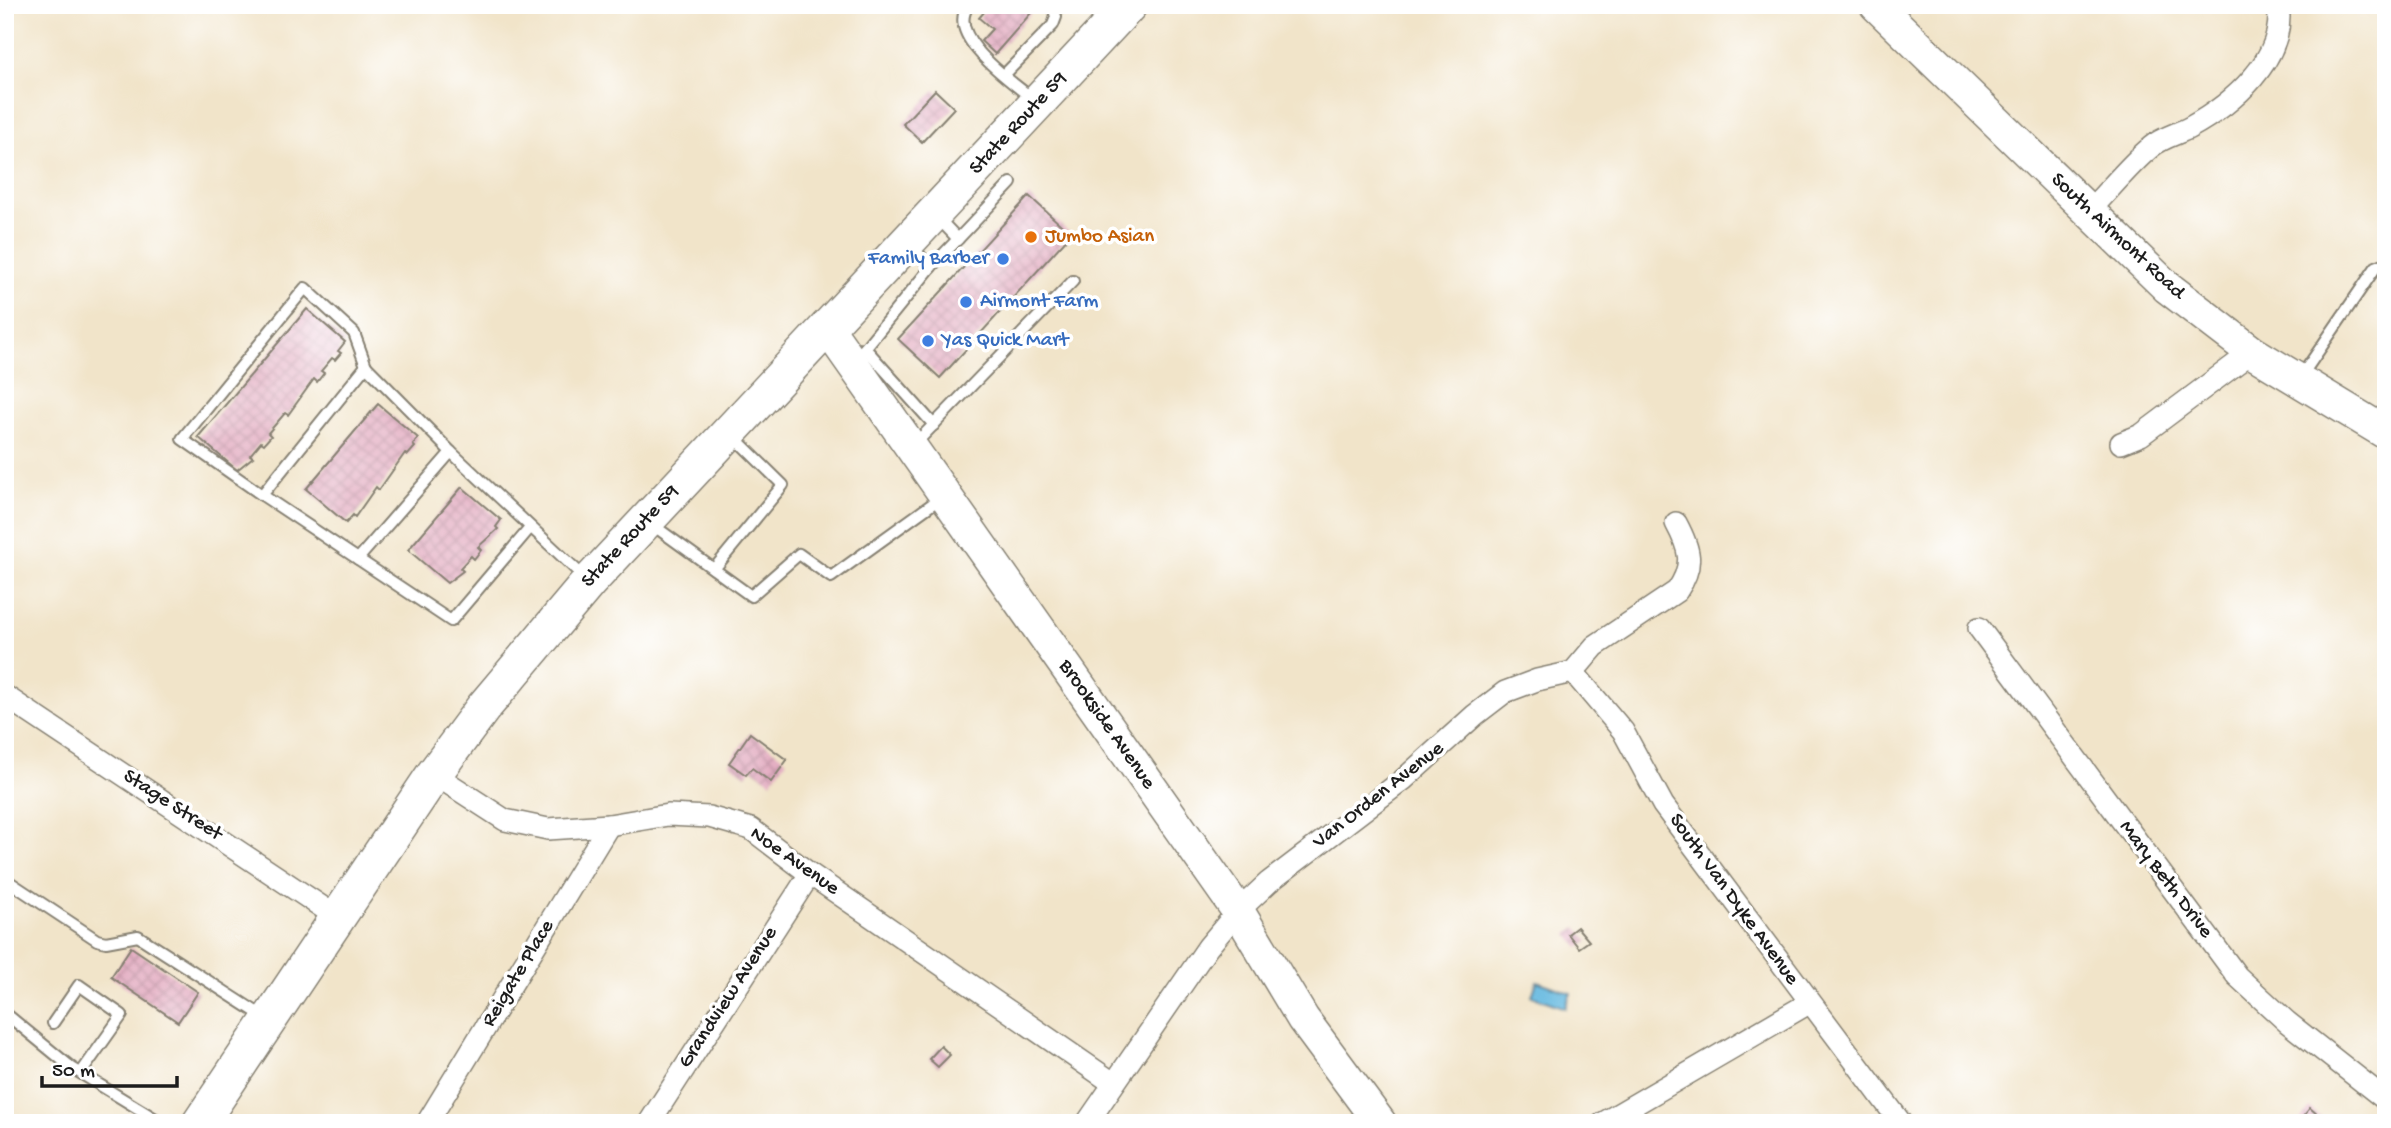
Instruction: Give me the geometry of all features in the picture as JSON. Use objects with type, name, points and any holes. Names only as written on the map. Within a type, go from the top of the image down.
[{"type":"main road","name":"State Route 59","points":[[200,1123],[434,774],[499,688],[589,582],[828,330],[920,255],[946,227],[1038,103],[1129,5]]},
{"type":"street","name":"South Airmont Road","points":[[1876,5],[2166,286],[2252,352],[2386,433]]},
{"type":"street","points":[[2088,212],[2153,145],[2215,112],[2240,92],[2259,69],[2274,43],[2281,20],[2278,5]]},
{"type":"street","name":"Brookside Avenue","points":[[828,330],[858,355],[912,448],[1238,911],[1303,1019],[1380,1123]]},
{"type":"street","points":[[2121,443],[2141,435],[2252,352]]},
{"type":"street","points":[[1573,672],[1595,646],[1677,591],[1691,559],[1676,523]]},
{"type":"street","name":"Mary Beth Drive","points":[[1979,628],[2237,976],[2287,1022],[2385,1099]]},
{"type":"street","name":"Van Orden Avenue","points":[[1087,1123],[1208,947],[1238,911],[1269,882],[1403,780],[1475,715],[1506,692],[1537,680],[1573,672]]},
{"type":"street","name":"South Van Dyke Avenue","points":[[1573,672],[1623,731],[1663,805],[1901,1123]]},
{"type":"street","name":"Stage Street","points":[[5,696],[337,917]]},
{"type":"street","name":"Noe Avenue","points":[[434,774],[505,820],[548,829],[609,825],[668,815],[709,817],[751,829],[810,874],[1113,1083]]},
{"type":"street","name":"Reigate Place","points":[[427,1123],[609,825]]},
{"type":"street","name":"Grandview Avenue","points":[[657,1120],[810,874]]},
{"type":"street","points":[[1603,1123],[1809,1003]]},
{"type":"lane","points":[[1005,74],[1053,25],[1056,16],[1053,5]]},
{"type":"lane","points":[[968,8],[964,28],[970,43],[1038,103]]},
{"type":"lane","points":[[946,227],[1011,183]]},
{"type":"lane","points":[[920,255],[858,355],[934,425]]},
{"type":"lane","points":[[2298,380],[2376,267],[2386,263]]},
{"type":"lane","points":[[912,448],[1073,281]]},
{"type":"lane","points":[[530,528],[451,621],[181,439],[305,288],[354,333],[366,366],[451,452],[589,582]]},
{"type":"lane","points":[[262,495],[366,366]]},
{"type":"lane","points":[[714,569],[783,485],[730,433]]},
{"type":"lane","points":[[358,559],[451,452]]},
{"type":"lane","points":[[646,520],[751,596],[799,554],[831,577],[945,495]]},
{"type":"lane","points":[[5,879],[97,940],[106,942],[138,936],[269,1021]]},
{"type":"lane","points":[[53,1023],[79,985],[122,1015],[81,1073]]},
{"type":"lane","points":[[5,1013],[81,1073],[162,1123]]},
{"type":"water","points":[[1537,981],[1571,993],[1565,1008],[1532,996]]},
{"type":"building","points":[[990,5],[1038,5],[995,54],[981,41],[992,29],[979,18]]},
{"type":"building","points":[[935,90],[954,108],[922,142],[903,124]]},
{"type":"building","points":[[1029,196],[1071,234],[940,378],[898,339]]},
{"type":"building","points":[[307,309],[345,342],[338,351],[341,353],[335,360],[332,358],[321,371],[324,373],[317,382],[314,379],[288,415],[285,413],[268,433],[271,436],[264,444],[261,442],[250,455],[253,457],[237,470],[198,437]]},
{"type":"building","points":[[378,404],[418,438],[413,445],[415,447],[408,455],[405,453],[379,490],[376,487],[355,517],[353,515],[346,523],[306,489]]},
{"type":"building","points":[[462,487],[501,520],[496,527],[498,529],[478,547],[481,550],[474,559],[471,556],[460,568],[463,571],[447,583],[408,550]]},
{"type":"building","points":[[750,733],[787,760],[771,782],[752,768],[746,775],[729,763]]},
{"type":"building","points":[[1577,927],[1589,941],[1579,948],[1568,934]]},
{"type":"building","points":[[131,947],[198,992],[178,1022],[111,977]]},
{"type":"building","points":[[941,1046],[950,1055],[938,1067],[929,1059]]},
{"type":"building","points":[[2310,1108],[2327,1123],[2298,1123]]},
{"type":"place","name":"Jumbo Asian","points":[[1031,237]]},
{"type":"place","name":"Family Barber","points":[[1003,259]]},
{"type":"place","name":"Airmont Farm","points":[[966,302]]},
{"type":"place","name":"Yas Quick Mart","points":[[928,341]]}]
